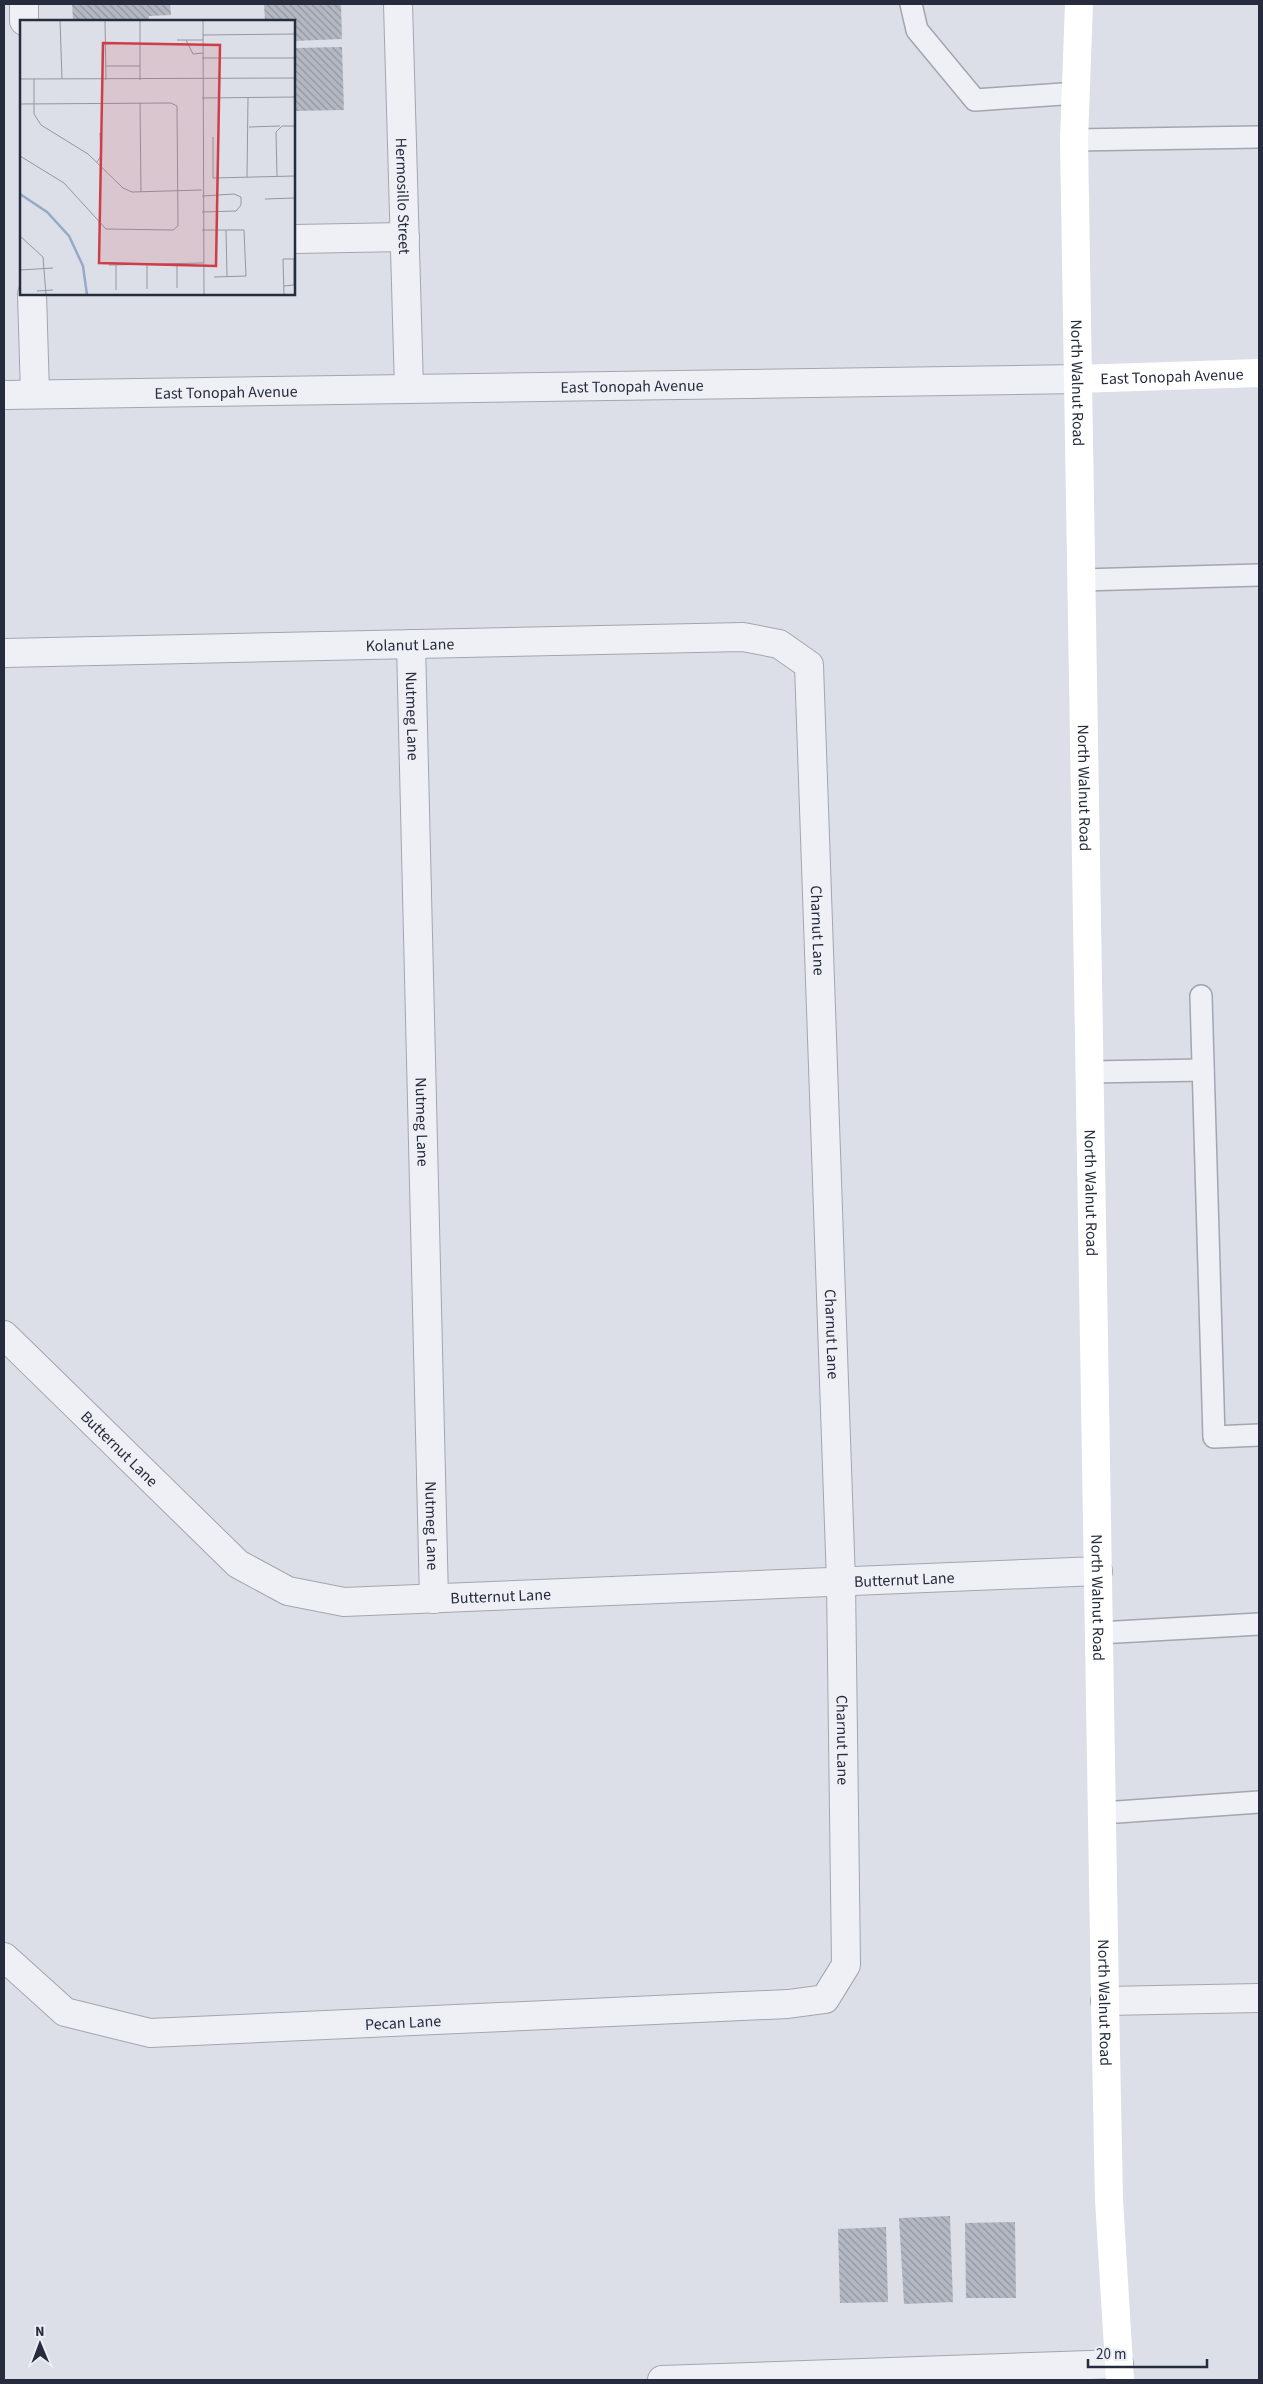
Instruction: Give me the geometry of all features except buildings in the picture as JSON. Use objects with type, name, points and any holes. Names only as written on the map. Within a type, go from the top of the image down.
[{"type":"street","points":[[24,4],[24,20]]},
{"type":"street","name":"Hermosillo Street","points":[[398,4],[409,389]]},
{"type":"street","name":"North Walnut Road","points":[[1079,4],[1074,140],[1105,2001],[1109,2200],[1119,2372]]},
{"type":"street","points":[[295,239],[404,237]]},
{"type":"street","points":[[32,295],[35,394]]},
{"type":"street","name":"East Tonopah Avenue","points":[[4,394],[1078,378],[1259,373]]},
{"type":"street","name":"Kolanut Lane","points":[[4,653],[743,637],[779,644],[809,665]]},
{"type":"street","name":"Nutmeg Lane","points":[[410,644],[434,1599]]},
{"type":"street","name":"Charnut Lane","points":[[809,665],[841,1582],[846,1965],[825,1999]]},
{"type":"street","name":"Butternut Lane","points":[[4,1335],[238,1564],[288,1591],[344,1602],[1098,1571]]},
{"type":"street","name":"Pecan Lane","points":[[4,1957],[65,2012],[150,2034],[788,2004],[825,1999]]},
{"type":"street","points":[[1105,2001],[1259,1998]]},
{"type":"street","points":[[662,2380],[1119,2372]]},
{"type":"lane","points":[[911,4],[917,30],[975,100],[1077,93]]},
{"type":"lane","points":[[1074,140],[1259,137]]},
{"type":"lane","points":[[1082,580],[1259,575]]},
{"type":"lane","points":[[1201,996],[1214,1437],[1259,1435]]},
{"type":"lane","points":[[1090,1072],[1203,1070]]},
{"type":"lane","points":[[1100,1633],[1259,1624]]},
{"type":"lane","points":[[1103,1813],[1259,1802]]}]
